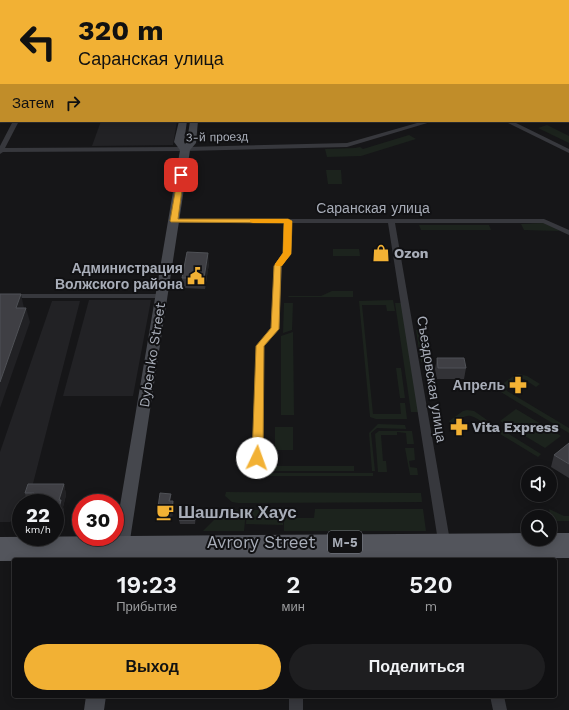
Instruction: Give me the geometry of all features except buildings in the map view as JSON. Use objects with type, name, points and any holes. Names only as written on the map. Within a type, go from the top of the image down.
[{"type":"main road","points":[[472,0],[477,0]]},
{"type":"main road","name":"Dybenko Street","points":[[183,122],[185,146]]},
{"type":"main road","name":"Dybenko Street","points":[[120,552],[185,146],[194,122]]},
{"type":"main road","name":"Avrory Street","points":[[0,554],[120,552],[444,541],[569,540]]},
{"type":"main road","name":"Avrory Street","points":[[0,544],[120,552],[470,556],[569,551]]},
{"type":"main road","points":[[94,710],[96,698]]},
{"type":"street","points":[[0,151],[15,122]]},
{"type":"street","name":"3-й проезд","points":[[0,151],[185,146],[347,145],[428,122]]},
{"type":"street","points":[[509,122],[569,151]]},
{"type":"street","name":"Саранская улица","points":[[174,221],[544,221],[569,233]]},
{"type":"street","points":[[264,460],[257,458],[260,346],[275,329],[278,266],[287,254],[288,221]]},
{"type":"street","name":"Съездовская улица","points":[[391,222],[444,541]]},
{"type":"street","points":[[0,296],[161,296]]},
{"type":"street","points":[[296,698],[296,710]]},
{"type":"street","points":[[497,698],[500,710]]},
{"type":"shaded area","points":[[101,122],[177,122],[173,145],[92,146]]},
{"type":"shaded area","points":[[547,125],[569,136],[569,143],[538,128]]},
{"type":"shaded area","points":[[409,135],[416,139],[361,156],[327,157],[325,149],[360,147],[363,149]]},
{"type":"shaded area","points":[[326,170],[341,170],[342,184],[328,184]]},
{"type":"shaded area","points":[[544,223],[560,231],[524,230],[521,224]]},
{"type":"shaded area","points":[[419,225],[489,225],[491,230],[421,230]]},
{"type":"shaded area","points":[[333,249],[359,249],[360,256],[333,256]]},
{"type":"shaded area","points":[[332,291],[353,291],[353,297],[288,297],[321,296]]},
{"type":"shaded area","points":[[89,300],[151,300],[133,396],[63,396]]},
{"type":"shaded area","points":[[393,300],[395,311],[387,311],[386,305],[362,305],[373,414],[401,414],[400,403],[405,403],[407,419],[376,419],[370,417],[359,301]]},
{"type":"shaded area","points":[[52,301],[80,301],[30,494],[12,494],[12,520],[10,522],[0,522],[0,452]]},
{"type":"shaded area","points":[[284,303],[293,303],[292,330],[283,333]]},
{"type":"shaded area","points":[[395,303],[404,303],[419,412],[411,412]]},
{"type":"shaded area","points":[[416,330],[424,330],[429,362],[421,362]]},
{"type":"shaded area","points":[[293,332],[294,415],[281,415],[281,336]]},
{"type":"shaded area","points":[[396,368],[401,368],[405,398],[400,398]]},
{"type":"shaded area","points":[[519,374],[527,376],[540,384],[536,387],[524,379],[520,379],[506,389],[507,391],[569,428],[569,433],[499,391],[497,388],[515,375]]},
{"type":"shaded area","points":[[516,409],[561,436],[545,448],[500,421]]},
{"type":"shaded area","points":[[463,411],[474,411],[487,420],[484,423],[474,417],[467,416],[451,426],[449,421]]},
{"type":"shaded area","points":[[378,424],[405,425],[406,429],[377,428],[371,433],[375,471],[372,471],[369,433]]},
{"type":"shaded area","points":[[496,426],[541,454],[538,457],[492,429]]},
{"type":"shaded area","points":[[275,427],[293,427],[293,450],[275,450]]},
{"type":"shaded area","points":[[379,431],[412,431],[414,444],[407,444],[406,433],[397,432],[397,435],[381,435],[383,461],[386,461],[387,472],[378,472],[375,434]]},
{"type":"shaded area","points":[[405,448],[414,448],[415,460],[409,461],[410,467],[417,468],[418,475],[410,475]]},
{"type":"shaded area","points":[[264,466],[354,466],[354,471],[264,471]]},
{"type":"shaded area","points":[[266,473],[373,473],[373,476],[266,476]]},
{"type":"shaded area","points":[[226,492],[421,493],[422,502],[238,503],[232,502],[225,496]]},
{"type":"shaded area","points":[[284,509],[297,509],[297,518],[314,518],[315,509],[423,509],[426,531],[284,531]]},
{"type":"shaded area","points":[[224,510],[246,510],[244,531],[203,531]]},
{"type":"shaded area","points":[[247,510],[283,510],[283,525],[246,524]]},
{"type":"shaded area","points":[[557,513],[564,516],[569,516],[569,521],[557,521]]},
{"type":"slow traffic","points":[[253,221],[288,221],[287,254],[279,264]]},
{"type":"place","name":"Ozon","points":[[381,253]]},
{"type":"place","name":"Администрация Волжского района","points":[[196,276]]},
{"type":"place","name":"Апрель","points":[[518,385]]},
{"type":"place","name":"Vita Express","points":[[459,427]]},
{"type":"place","name":"Шашлык Хаус","points":[[165,512]]},
{"type":"route","points":[[181,175],[174,221],[288,221],[287,254],[278,266],[275,329],[260,346],[257,458]]}]
